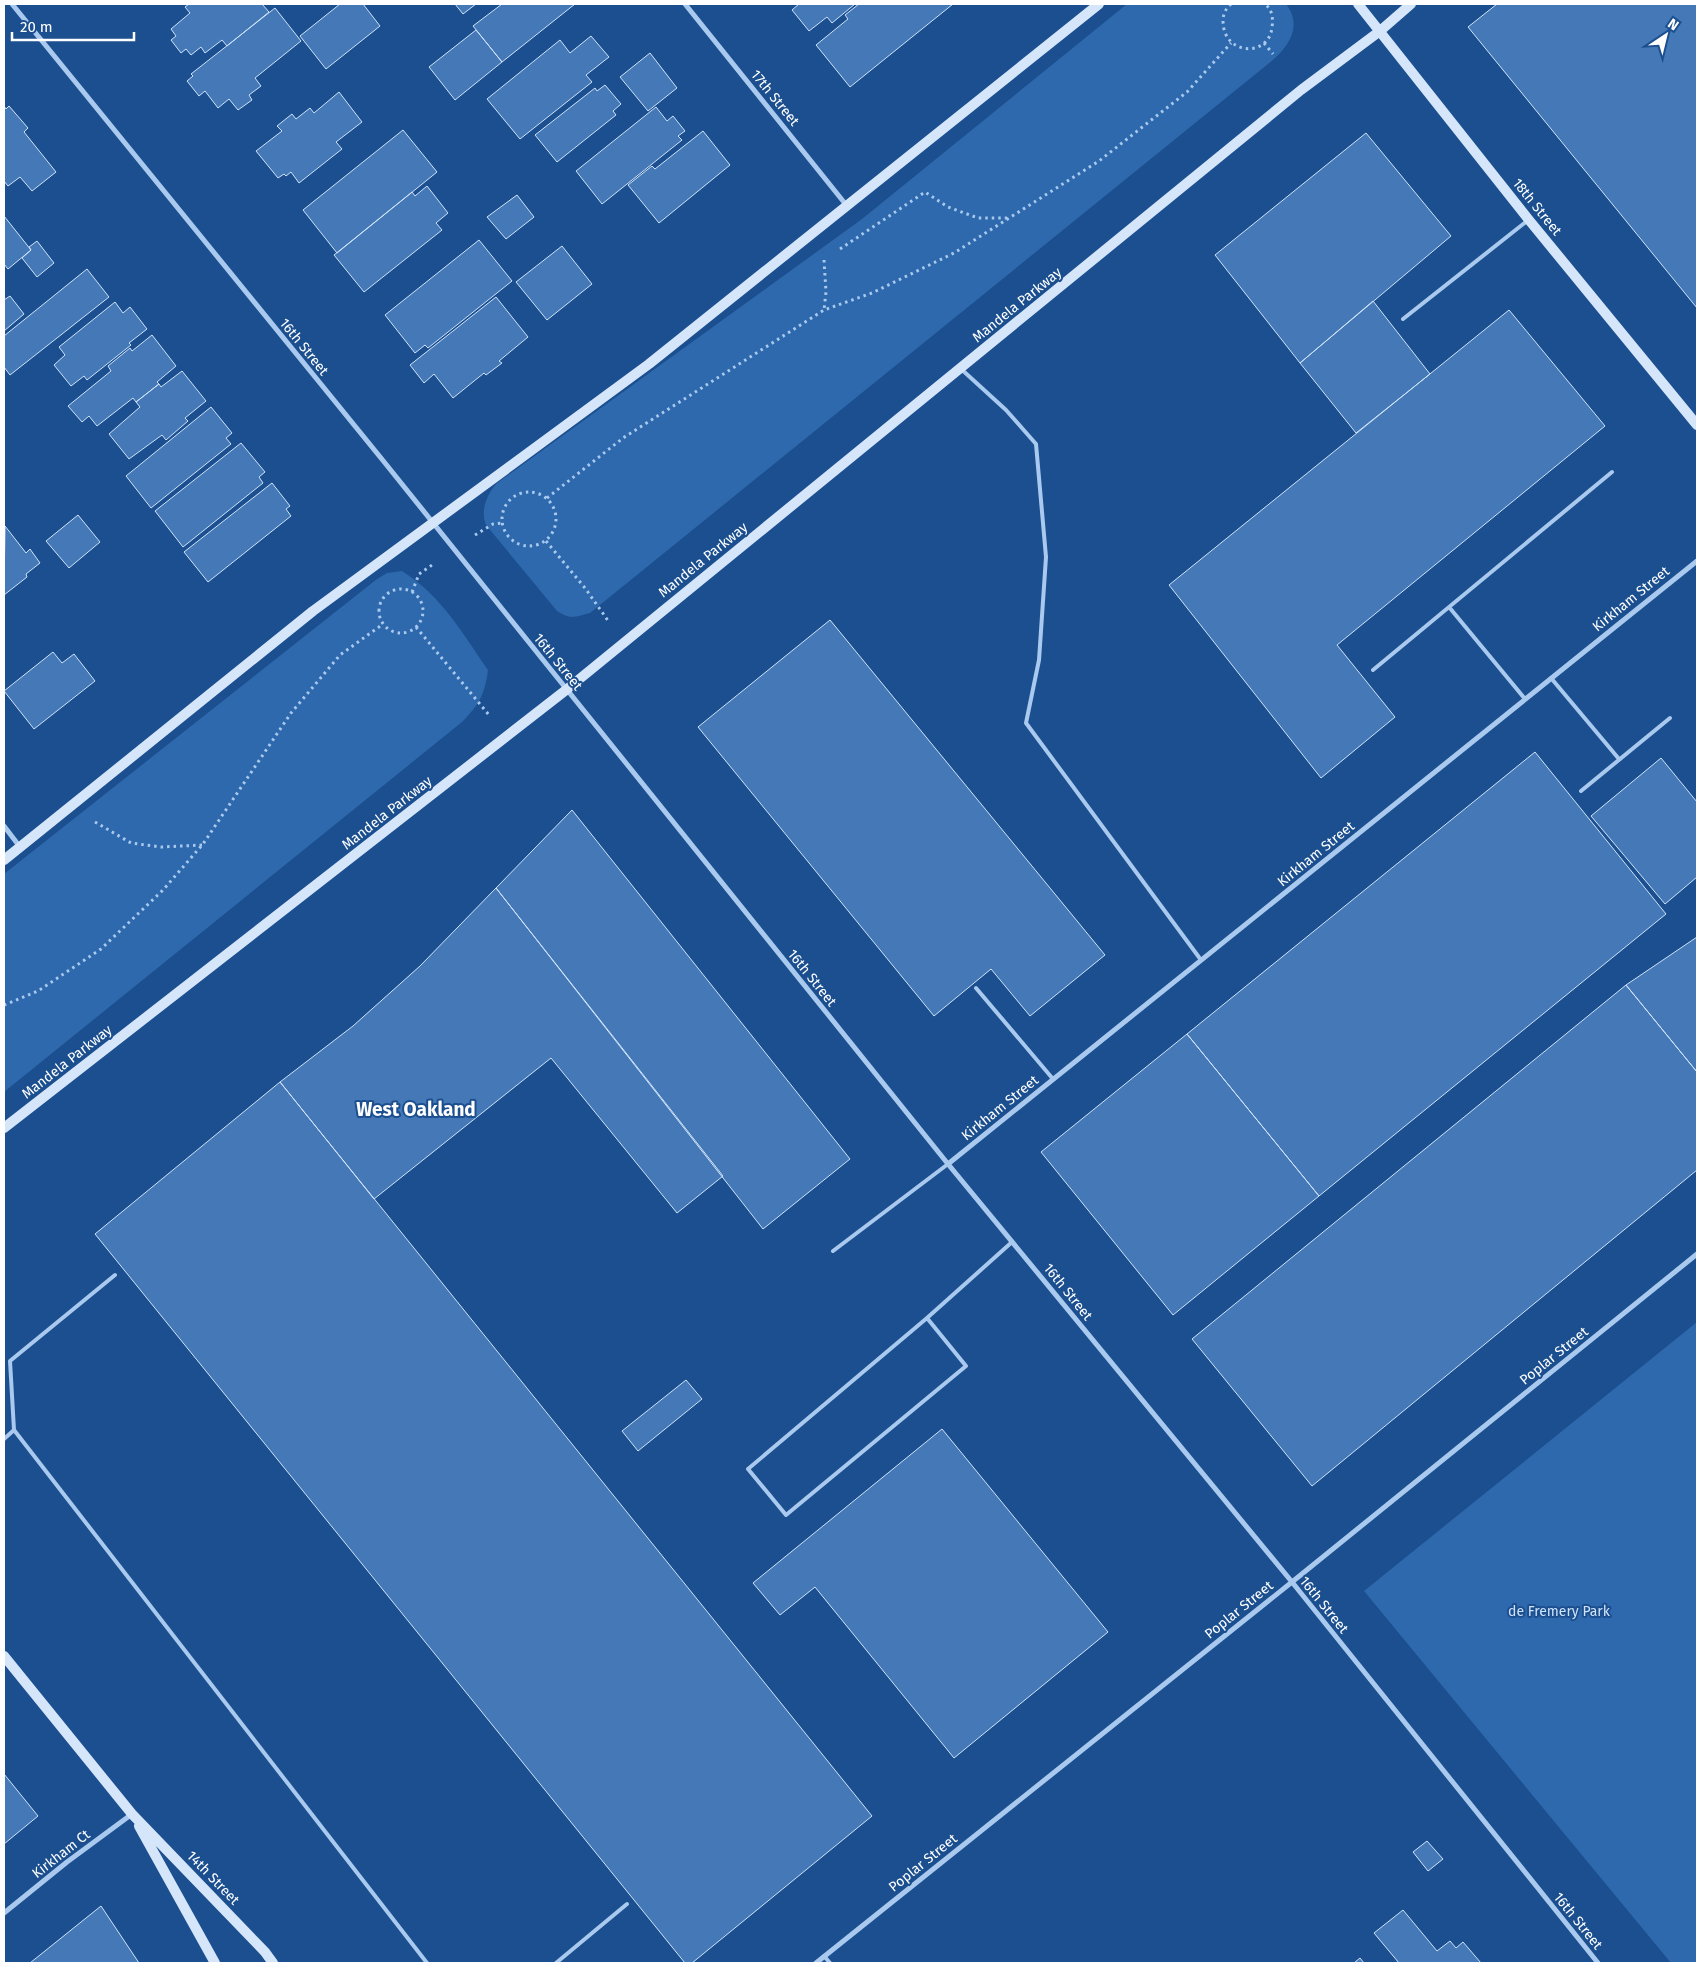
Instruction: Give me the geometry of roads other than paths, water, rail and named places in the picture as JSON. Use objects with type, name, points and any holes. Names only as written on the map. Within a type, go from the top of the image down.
[{"type":"main road","points":[[4,860],[313,611],[649,364],[1099,4]]},
{"type":"main road","name":"18th Street","points":[[1358,4],[1529,220],[1697,425]]},
{"type":"main road","name":"Mandela Parkway","points":[[4,1128],[508,737],[1301,90],[1380,31],[1411,4]]},
{"type":"main road","name":"14th Street","points":[[4,1656],[132,1814],[273,1963]]},
{"type":"main road","name":"14th Street","points":[[132,1814],[215,1963]]},
{"type":"street","name":"16th Street","points":[[12,4],[432,522],[948,1164],[1292,1582],[1598,1963]]},
{"type":"street","name":"17th Street","points":[[685,4],[848,206]]},
{"type":"street","name":"Kirkham Street","points":[[948,1164],[1697,561]]},
{"type":"street","points":[[4,826],[21,847]]},
{"type":"street","name":"Poplar Street","points":[[816,1963],[1292,1582],[1697,1254]]},
{"type":"street","name":"Kirkham Ct","points":[[4,1913],[67,1862],[132,1814]]},
{"type":"lane","points":[[1403,319],[1529,220]]},
{"type":"lane","points":[[960,368],[1006,410],[1036,444],[1046,557],[1040,660],[1026,723],[1201,960]]},
{"type":"lane","points":[[1373,670],[1612,472]]},
{"type":"lane","points":[[1449,607],[1525,700]]},
{"type":"lane","points":[[1551,678],[1619,759]]},
{"type":"lane","points":[[1580,791],[1670,718]]},
{"type":"lane","points":[[976,988],[1053,1079]]},
{"type":"lane","points":[[833,1251],[948,1164]]},
{"type":"lane","points":[[927,1318],[966,1366],[786,1515],[748,1469],[927,1318],[1012,1242]]},
{"type":"lane","points":[[116,1275],[10,1361],[14,1430],[427,1963]]},
{"type":"lane","points":[[4,1439],[14,1430]]},
{"type":"lane","points":[[556,1963],[627,1904]]},
{"type":"lane","points":[[824,1956],[830,1963]]},
{"type":"lane","points":[[418,1963],[424,1959]]},
{"type":"district","name":"West Oakland","points":[[416,1109]]},
{"type":"park label","name":"de Fremery Park","points":[[1559,1611]]}]
